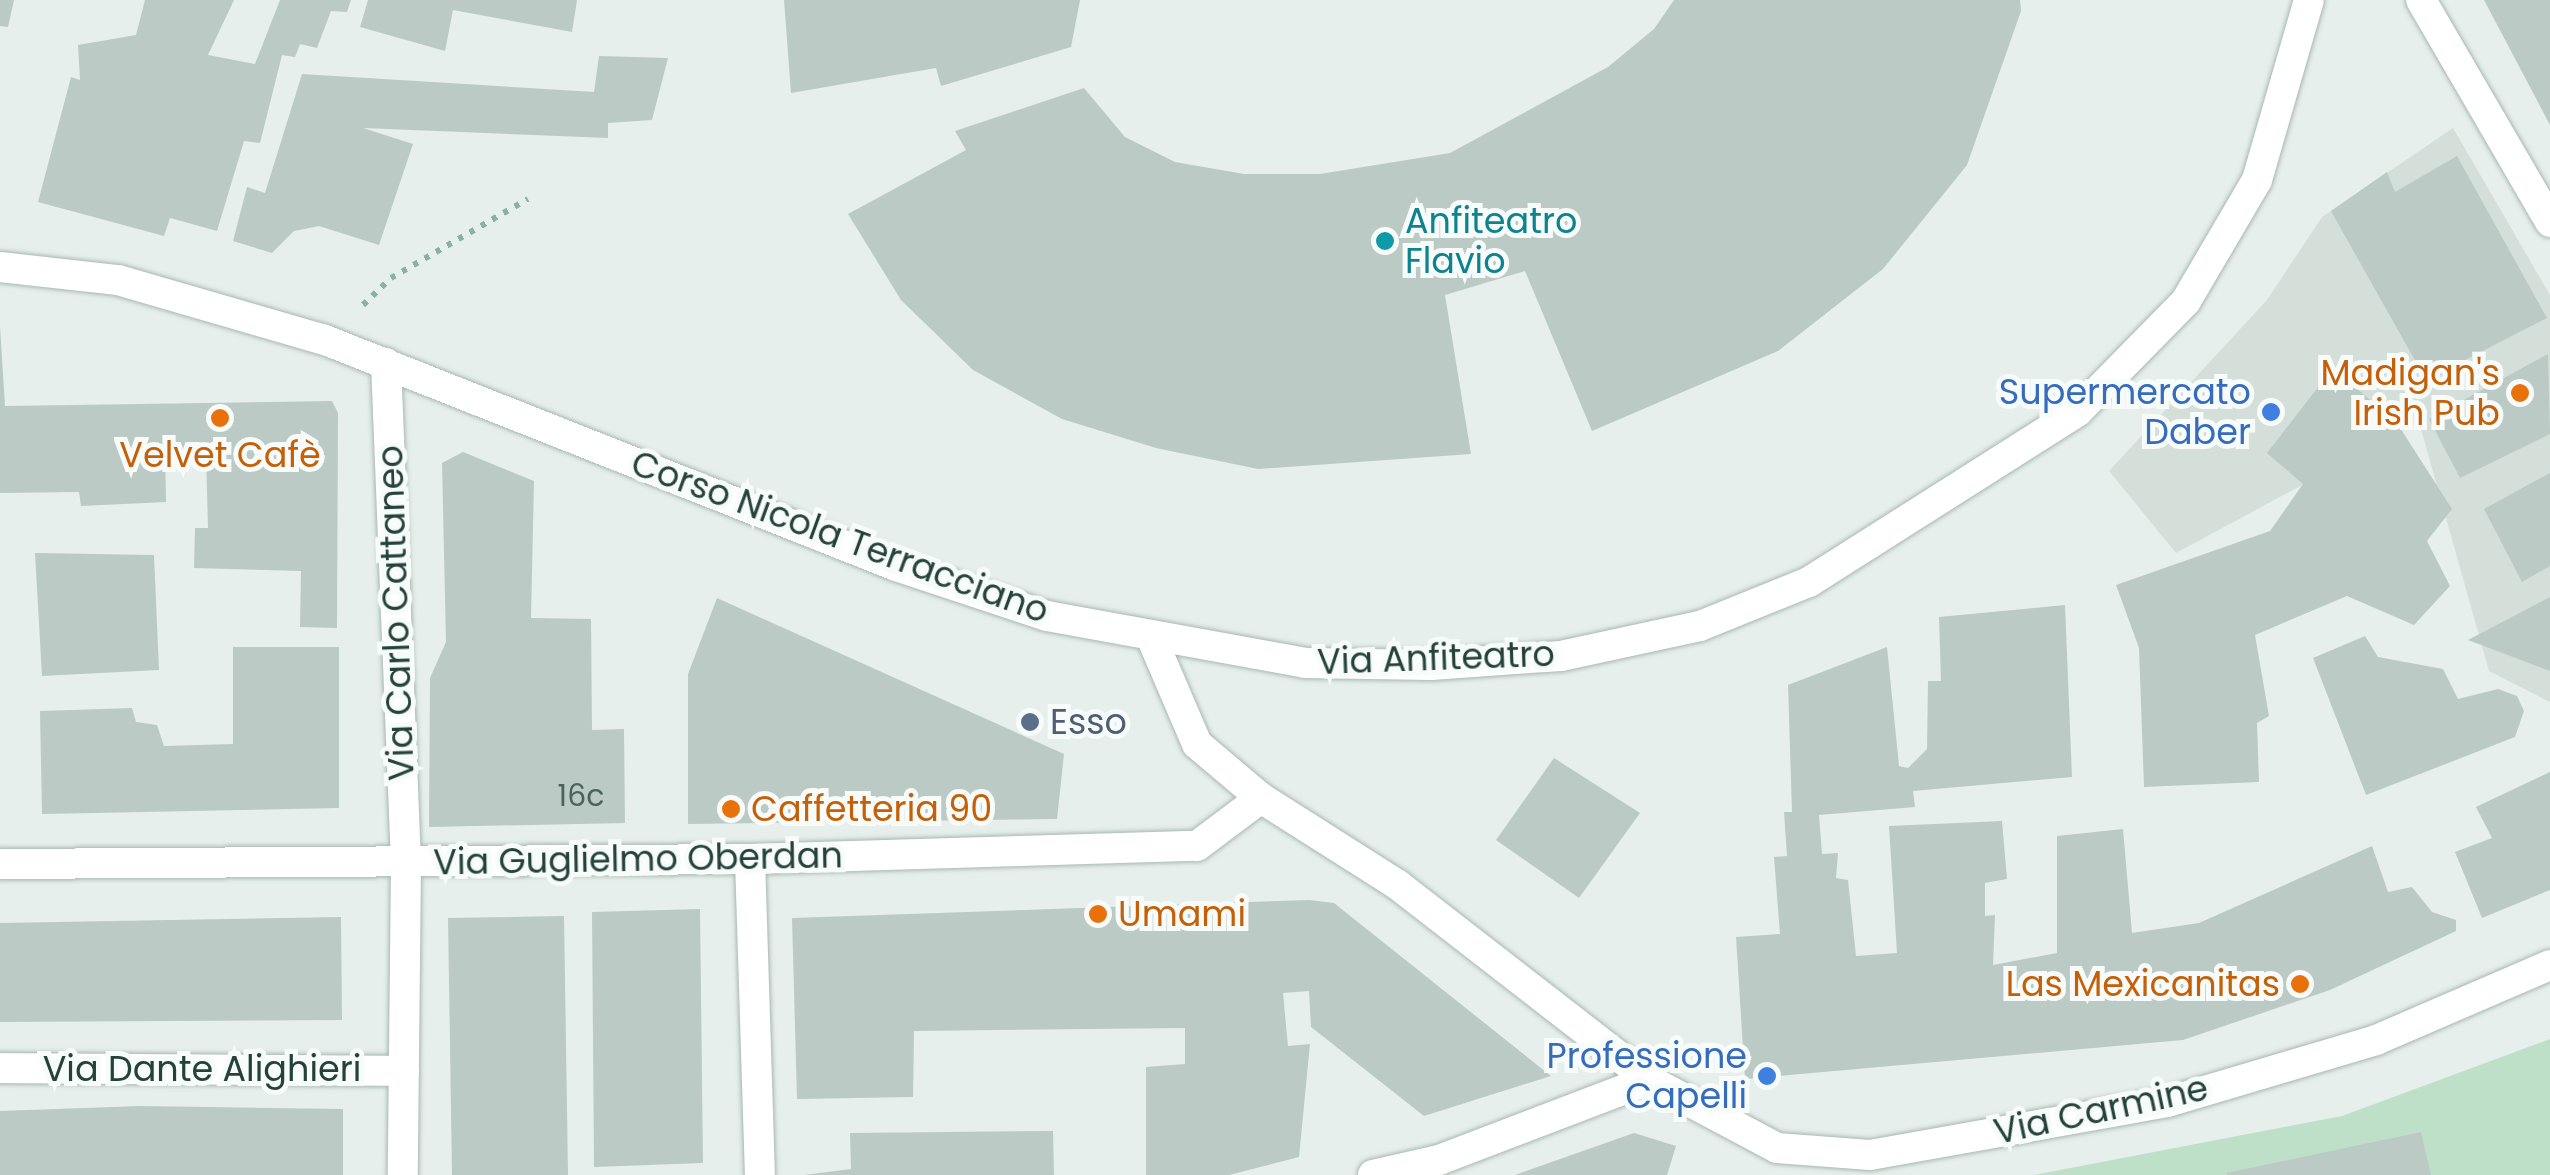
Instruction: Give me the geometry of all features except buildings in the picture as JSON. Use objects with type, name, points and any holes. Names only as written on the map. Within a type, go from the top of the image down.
[{"type":"street","name":"Via Anfiteatro","points":[[1152,639],[1305,663],[1431,665],[1560,656],[1700,626],[1809,582],[2078,411],[2186,301],[2258,180],[2309,0]]},
{"type":"street","points":[[2422,0],[2550,222]]},
{"type":"street","name":"Corso Nicola Terracciano","points":[[0,267],[118,280],[325,340],[896,566],[1047,616],[1152,639]]},
{"type":"street","name":"Via Carlo Cattaneo","points":[[386,362],[406,863]]},
{"type":"street","points":[[1152,639],[1197,744],[1261,798],[1398,885],[1649,1080]]},
{"type":"street","name":"Via Guglielmo Oberdan","points":[[0,864],[750,859],[1197,846],[1261,798]]},
{"type":"street","points":[[750,859],[760,1175]]},
{"type":"street","name":"Via Dante Alighieri","points":[[403,1175],[406,863]]},
{"type":"street","name":"Via Carmine","points":[[1649,1080],[1776,1148],[1870,1155],[2166,1102],[2376,1040],[2550,964]]},
{"type":"street","name":"Via Dante Alighieri","points":[[0,1068],[404,1071]]},
{"type":"street","points":[[1373,1175],[1440,1160],[1649,1080]]},
{"type":"path","points":[[325,340],[391,278],[528,199]]},
{"type":"shaded area","points":[[2453,128],[2550,295],[2550,702],[2489,671],[2419,422],[2176,553],[2109,471],[2267,300],[2322,217]]},
{"type":"green space","points":[[2550,1039],[2550,1175],[2034,1175],[2342,1116]]},
{"type":"place","name":"Anfiteatro Flavio","points":[[1385,241]]},
{"type":"place","name":"Madigan's Irish Pub","points":[[2520,393]]},
{"type":"place","name":"Supermercato Daber","points":[[2271,412]]},
{"type":"place","name":"Velvet Cafè","points":[[220,418]]},
{"type":"place","name":"Esso","points":[[1030,722]]},
{"type":"place","name":"Caffetteria 90","points":[[731,809]]},
{"type":"place","name":"Umami","points":[[1098,914]]},
{"type":"place","name":"Las Mexicanitas","points":[[2300,984]]},
{"type":"place","name":"Professione Capelli","points":[[1767,1076]]}]
